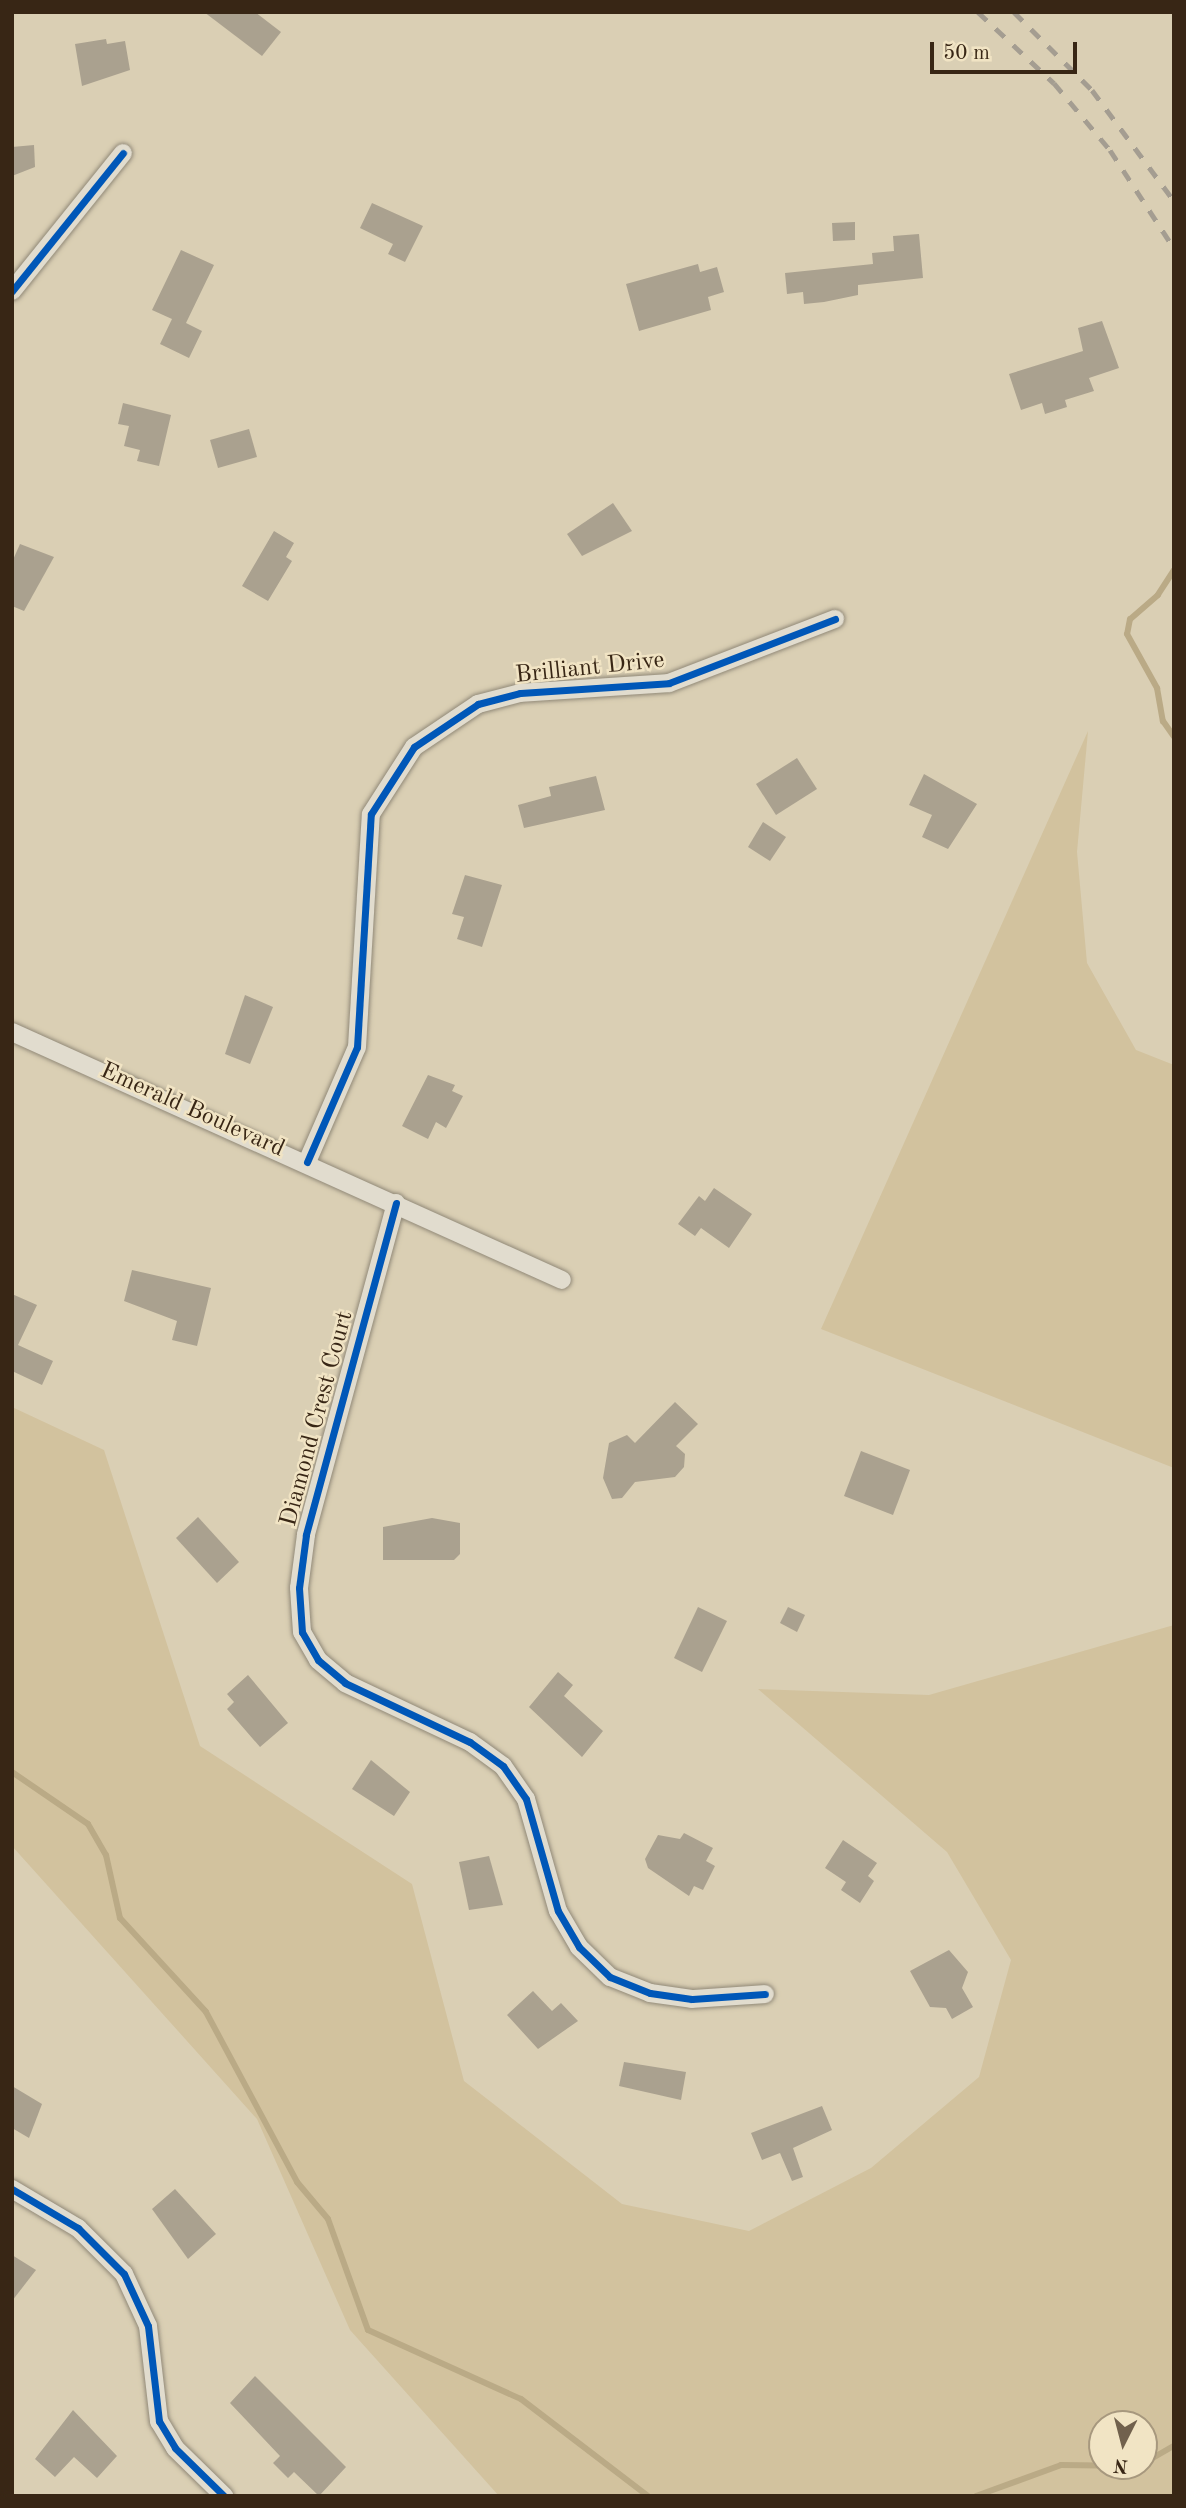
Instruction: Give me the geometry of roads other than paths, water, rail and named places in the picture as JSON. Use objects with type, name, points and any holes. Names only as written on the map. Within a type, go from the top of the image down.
[{"type":"street","points":[[12,291],[124,153]]},
{"type":"street","name":"Brilliant Drive","points":[[307,1162],[358,1047],[371,814],[414,747],[478,704],[520,693],[669,682],[835,619]]},
{"type":"street","name":"Emerald Boulevard","points":[[12,1032],[307,1162],[562,1280]]},
{"type":"street","name":"Diamond Crest Court","points":[[396,1203],[306,1535],[299,1588],[302,1632],[318,1660],[345,1683],[470,1742],[503,1766],[526,1798],[558,1912],[579,1947],[610,1977],[650,1993],[692,1999],[765,1994]]},
{"type":"street","points":[[12,2189],[78,2228],[124,2274],[148,2326],[159,2421],[175,2448],[224,2496]]},
{"type":"waterway","points":[[1174,570],[1158,595],[1130,619],[1127,634],[1157,688],[1163,721],[1174,737]]},
{"type":"waterway","points":[[12,1772],[88,1824],[106,1855],[120,1918],[206,2012],[297,2182],[328,2219],[368,2330],[521,2399],[648,2496]]},
{"type":"waterway","points":[[1158,2455],[1174,2446]]},
{"type":"waterway","points":[[976,2496],[1061,2465],[1088,2465]]},
{"type":"railway","points":[[978,12],[1054,83],[1110,150],[1174,248]]},
{"type":"railway","points":[[1014,12],[1092,90],[1174,201]]}]
